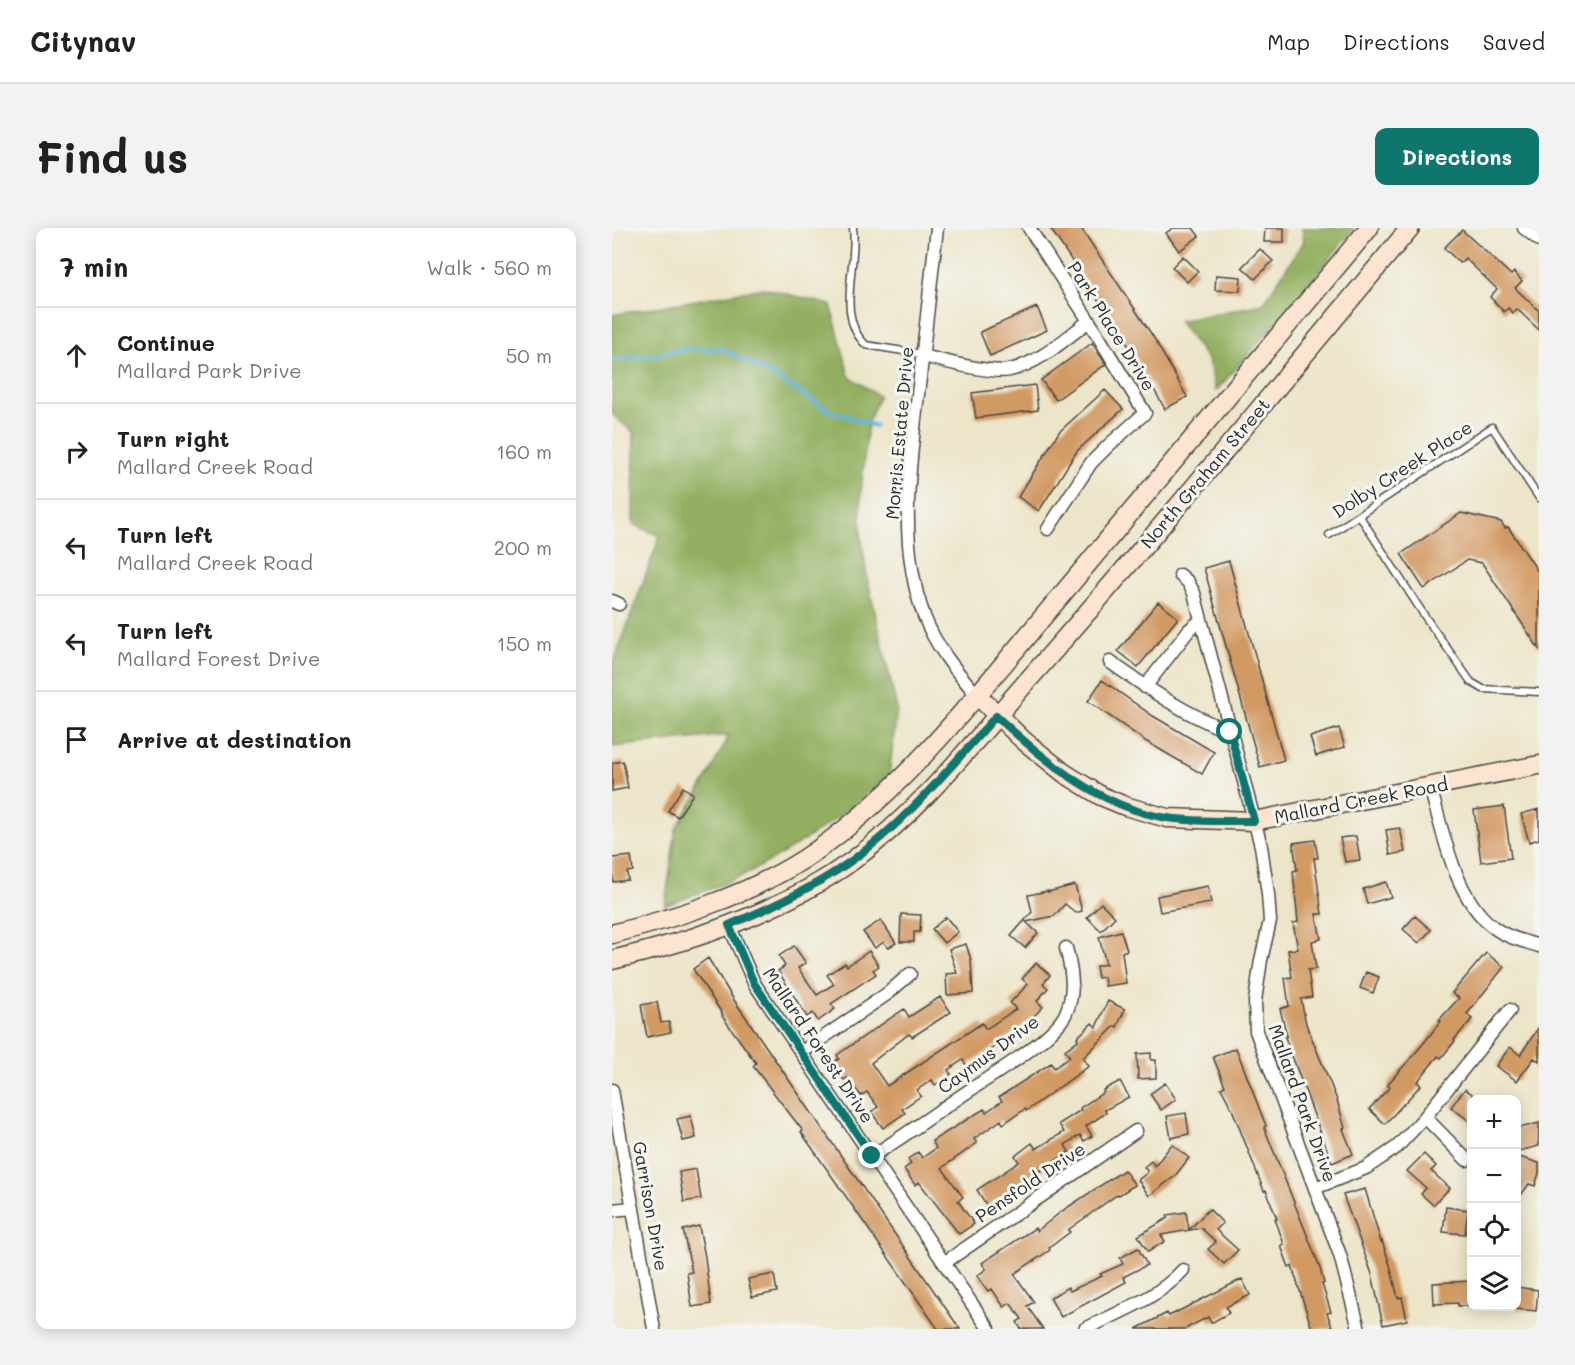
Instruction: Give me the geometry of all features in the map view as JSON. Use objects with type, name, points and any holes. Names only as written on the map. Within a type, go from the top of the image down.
[{"type":"main road","name":"North Graham Street","points":[[977,695],[1369,228]]},
{"type":"main road","name":"North Graham Street","points":[[996,716],[1097,602],[1410,228]]},
{"type":"main road","name":"Mallard Creek Road","points":[[977,695],[996,716],[1064,773],[1101,796],[1125,806],[1167,818],[1254,821],[1539,765]]},
{"type":"main road","points":[[612,934],[718,902],[772,878],[806,857],[846,828],[883,796],[977,695]]},
{"type":"main road","points":[[612,960],[689,939],[729,925],[798,894],[852,860],[884,835],[918,803],[996,716]]},
{"type":"street","name":"Morris Estate Drive","points":[[937,228],[911,458],[909,549],[924,615],[934,639],[952,666],[977,695]]},
{"type":"street","name":"Park Place Drive","points":[[1029,228],[1089,321],[1144,413],[1092,463],[1048,529]]},
{"type":"street","points":[[1524,228],[1539,240]]},
{"type":"street","points":[[923,355],[973,367],[1008,370],[1027,364],[1089,321]]},
{"type":"street","name":"Mallard Park Drive","points":[[1180,575],[1188,582],[1194,593],[1261,846],[1270,921],[1257,991],[1256,1031],[1340,1255],[1359,1329]]},
{"type":"street","points":[[1145,687],[1189,630],[1201,620]]},
{"type":"street","points":[[1110,662],[1186,713],[1230,732]]},
{"type":"street","points":[[1430,787],[1461,886],[1470,903],[1493,928],[1508,936],[1539,946]]},
{"type":"street","name":"Mallard Forest Drive","points":[[729,925],[754,983],[989,1329]]},
{"type":"street","name":"Caymus Drive","points":[[872,1156],[1021,1056],[1053,1030],[1064,1016],[1071,998],[1072,974],[1066,948]]},
{"type":"street","points":[[802,1052],[887,994],[910,974]]},
{"type":"street","points":[[1315,1188],[1366,1168],[1397,1147],[1425,1118],[1510,1010]]},
{"type":"street","name":"Garrison Drive","points":[[612,1090],[654,1329]]},
{"type":"street","points":[[1425,1118],[1467,1160]]},
{"type":"street","name":"Pensfold Drive","points":[[944,1263],[1136,1131]]},
{"type":"street","points":[[612,1210],[633,1208]]},
{"type":"street","points":[[1085,1329],[1161,1290],[1183,1270]]},
{"type":"lane","points":[[853,228],[855,244],[849,301],[855,332],[866,345],[923,355]]},
{"type":"lane","name":"Dolby Creek Place","points":[[1329,535],[1492,428],[1539,498]]},
{"type":"lane","points":[[1359,515],[1471,682],[1483,689],[1539,692]]},
{"type":"green space","points":[[1302,228],[1354,228],[1298,297],[1216,391],[1208,360],[1178,321],[1263,304],[1304,241]]},
{"type":"green space","points":[[764,288],[831,305],[849,376],[879,396],[868,422],[861,492],[861,535],[867,577],[897,709],[889,776],[854,805],[779,856],[730,881],[665,906],[676,829],[706,780],[729,735],[612,747],[612,667],[660,536],[633,524],[634,433],[612,414],[612,315]]},
{"type":"building","points":[[1050,228],[1081,228],[1154,338],[1187,397],[1165,409],[1134,354]]},
{"type":"building","points":[[1173,228],[1193,228],[1199,236],[1179,251],[1166,233]]},
{"type":"building","points":[[1265,228],[1284,228],[1284,242],[1264,242]]},
{"type":"building","points":[[1462,230],[1511,275],[1514,272],[1522,281],[1515,288],[1539,311],[1539,330],[1517,309],[1513,313],[1508,308],[1504,312],[1490,297],[1497,289],[1465,258],[1460,263],[1444,248]]},
{"type":"building","points":[[1260,249],[1273,261],[1255,279],[1242,267]]},
{"type":"building","points":[[1183,256],[1198,271],[1187,282],[1172,267]]},
{"type":"building","points":[[1216,275],[1241,277],[1240,291],[1215,290]]},
{"type":"building","points":[[1037,307],[1047,330],[990,356],[980,332]]},
{"type":"building","points":[[1092,343],[1106,364],[1056,400],[1041,380]]},
{"type":"building","points":[[1035,385],[1038,410],[976,418],[972,393]]},
{"type":"building","points":[[1105,390],[1123,409],[1077,451],[1039,511],[1018,497],[1059,432]]},
{"type":"building","points":[[1461,513],[1501,522],[1505,528],[1508,527],[1539,573],[1539,649],[1482,563],[1467,560],[1424,589],[1401,554]]},
{"type":"building","points":[[1229,561],[1284,760],[1260,767],[1204,568]]},
{"type":"building","points":[[1158,602],[1178,618],[1138,667],[1118,651]]},
{"type":"building","points":[[1102,680],[1153,716],[1214,752],[1202,774],[1147,742],[1088,701]]},
{"type":"building","points":[[1339,728],[1345,747],[1316,756],[1310,737]]},
{"type":"building","points":[[623,761],[628,788],[612,791],[612,763]]},
{"type":"building","points":[[683,787],[693,794],[678,817],[668,811]]},
{"type":"building","points":[[1504,806],[1511,858],[1481,862],[1474,810]]},
{"type":"building","points":[[1539,809],[1539,839],[1529,842],[1521,814]]},
{"type":"building","points":[[1400,828],[1405,852],[1390,855],[1386,830]]},
{"type":"building","points":[[1356,836],[1360,860],[1345,862],[1340,838]]},
{"type":"building","points":[[1315,840],[1318,858],[1314,858],[1322,914],[1316,914],[1321,939],[1312,941],[1316,969],[1308,970],[1312,997],[1301,999],[1306,1024],[1337,1100],[1345,1128],[1343,1129],[1353,1154],[1332,1163],[1285,1037],[1287,1036],[1280,1009],[1289,1006],[1285,978],[1292,977],[1288,950],[1298,949],[1293,923],[1298,922],[1293,871],[1297,870],[1293,843]]},
{"type":"building","points":[[631,856],[633,871],[627,872],[628,880],[613,882],[612,858]]},
{"type":"building","points":[[1386,882],[1391,897],[1367,904],[1363,889]]},
{"type":"building","points":[[1075,885],[1082,911],[1076,913],[1065,904],[1054,916],[1026,922],[1038,933],[1025,948],[1011,936],[1032,912],[1028,895]]},
{"type":"building","points":[[1208,886],[1211,903],[1160,912],[1157,896]]},
{"type":"building","points":[[1101,903],[1115,917],[1101,931],[1087,917]]},
{"type":"building","points":[[901,914],[921,915],[920,932],[914,932],[914,942],[900,942]]},
{"type":"building","points":[[1415,916],[1431,930],[1419,943],[1403,929]]},
{"type":"building","points":[[946,917],[958,932],[944,943],[932,929]]},
{"type":"building","points":[[881,920],[896,943],[888,948],[884,942],[875,948],[863,932]]},
{"type":"building","points":[[1121,931],[1127,950],[1122,952],[1126,983],[1105,986],[1104,977],[1098,978],[1096,966],[1106,964],[1099,937]]},
{"type":"building","points":[[966,944],[971,960],[973,993],[947,995],[946,974],[957,973],[949,949]]},
{"type":"building","points":[[794,946],[806,963],[798,968],[817,995],[834,984],[827,975],[845,963],[847,966],[869,951],[879,966],[873,970],[876,974],[831,1004],[835,1009],[818,1021],[813,1013],[807,1017],[778,971],[785,966],[779,956]]},
{"type":"building","points":[[1486,953],[1504,967],[1467,1014],[1472,1019],[1441,1058],[1438,1056],[1417,1082],[1421,1085],[1385,1124],[1369,1109],[1390,1087],[1387,1085],[1459,998],[1452,993]]},
{"type":"building","points":[[708,958],[734,1000],[960,1329],[938,1329],[801,1132],[803,1131],[753,1066],[756,1063],[722,1016],[693,969]]},
{"type":"building","points":[[1036,963],[1050,975],[1043,984],[1048,988],[1037,1001],[1043,1007],[1025,1025],[967,1066],[963,1060],[948,1070],[951,1074],[935,1085],[932,1080],[917,1090],[921,1096],[902,1109],[905,1113],[883,1128],[871,1112],[878,1107],[867,1092],[861,1096],[847,1078],[844,1080],[832,1063],[839,1059],[837,1055],[904,1009],[909,1017],[940,997],[951,1012],[912,1037],[909,1034],[871,1063],[887,1086],[982,1023],[986,1029],[1016,1009],[1010,1003],[1028,984],[1022,979]]},
{"type":"building","points":[[1366,972],[1379,977],[1373,993],[1360,988]]},
{"type":"building","points":[[1108,1001],[1125,1009],[1117,1027],[1115,1026],[1083,1058],[1089,1066],[1026,1111],[1025,1109],[1003,1124],[1001,1120],[974,1139],[977,1143],[942,1168],[963,1197],[958,1201],[974,1224],[959,1234],[919,1182],[915,1185],[904,1169],[911,1164],[908,1159],[918,1152],[922,1158],[936,1148],[932,1141],[984,1109],[986,1112],[1002,1101],[999,1097],[1051,1063],[1054,1068],[1070,1057],[1065,1050],[1078,1040],[1077,1038],[1092,1023],[1096,1027]]},
{"type":"building","points":[[657,1002],[661,1023],[669,1022],[671,1032],[647,1037],[641,1005]]},
{"type":"building","points":[[1539,1027],[1539,1061],[1534,1058],[1517,1081],[1496,1066],[1510,1047],[1520,1055]]},
{"type":"building","points":[[1236,1048],[1266,1126],[1264,1127],[1319,1265],[1331,1312],[1327,1313],[1333,1329],[1312,1329],[1292,1266],[1289,1267],[1281,1246],[1284,1244],[1275,1219],[1277,1219],[1232,1109],[1221,1088],[1225,1086],[1213,1057]]},
{"type":"building","points":[[1151,1053],[1151,1060],[1156,1060],[1156,1078],[1138,1079],[1137,1054]]},
{"type":"building","points":[[1120,1081],[1129,1097],[1105,1110],[1106,1113],[1086,1126],[1092,1136],[1084,1141],[1080,1135],[1065,1145],[1069,1152],[987,1206],[977,1190],[1019,1162],[1015,1156],[1032,1143],[1036,1149],[1064,1132],[1059,1124],[1081,1110],[1080,1108],[1104,1092],[1103,1090]]},
{"type":"building","points":[[1165,1083],[1176,1099],[1161,1110],[1150,1094]]},
{"type":"building","points":[[1465,1089],[1472,1094],[1467,1095],[1467,1119],[1451,1107]]},
{"type":"building","points":[[1186,1113],[1189,1134],[1171,1138],[1167,1116]]},
{"type":"building","points":[[691,1116],[696,1138],[683,1141],[677,1119]]},
{"type":"building","points":[[1539,1123],[1539,1146],[1521,1150],[1521,1128]]},
{"type":"building","points":[[1172,1144],[1189,1158],[1175,1176],[1149,1196],[1138,1180],[1148,1172],[1144,1167],[1151,1161],[1155,1166]]},
{"type":"building","points":[[1424,1154],[1436,1166],[1431,1171],[1450,1188],[1433,1205],[1421,1194],[1426,1188],[1407,1171]]},
{"type":"building","points":[[1521,1158],[1539,1163],[1535,1186],[1529,1184],[1521,1195]]},
{"type":"building","points":[[696,1169],[701,1199],[684,1202],[679,1172]]},
{"type":"building","points":[[1124,1170],[1135,1185],[1118,1194],[1068,1230],[1070,1232],[1049,1248],[1050,1250],[1014,1274],[1034,1302],[1027,1306],[1043,1329],[1021,1329],[1017,1322],[1022,1319],[1010,1303],[1004,1307],[992,1289],[988,1291],[977,1276],[986,1269],[982,1263],[1035,1228],[1037,1231],[1062,1211]]},
{"type":"building","points":[[1365,1189],[1390,1265],[1398,1298],[1402,1297],[1407,1320],[1383,1325],[1372,1274],[1343,1195]]},
{"type":"building","points":[[1446,1207],[1467,1210],[1465,1234],[1443,1232]]},
{"type":"building","points":[[1209,1209],[1223,1223],[1216,1230],[1238,1250],[1224,1264],[1208,1249],[1216,1242],[1201,1228],[1161,1235],[1165,1241],[1148,1252],[1138,1236],[1168,1218],[1167,1215],[1186,1212],[1189,1230]]},
{"type":"building","points":[[699,1226],[711,1304],[692,1307],[687,1273],[692,1272],[683,1230]]},
{"type":"building","points":[[1138,1248],[1147,1265],[1123,1277],[1126,1282],[1061,1317],[1050,1298],[1068,1287],[1070,1291],[1102,1276],[1100,1274],[1123,1264],[1120,1258]]},
{"type":"building","points":[[774,1274],[777,1292],[752,1297],[748,1279]]},
{"type":"building","points":[[1242,1279],[1250,1295],[1226,1307],[1229,1313],[1211,1323],[1208,1317],[1185,1329],[1136,1329],[1167,1313],[1169,1316]]},
{"type":"building","points":[[1467,1281],[1467,1306],[1458,1306],[1458,1303],[1434,1304],[1433,1283]]},
{"type":"building","points":[[1521,1288],[1538,1290],[1536,1311],[1521,1310]]},
{"type":"waterway","points":[[612,360],[651,356],[679,350],[722,349],[774,376],[830,411],[875,426]]},
{"type":"route","points":[[872,1156],[754,983],[729,925],[798,894],[852,860],[884,835],[937,783],[996,716],[1064,773],[1101,796],[1125,806],[1167,818],[1254,821],[1230,732]]}]
